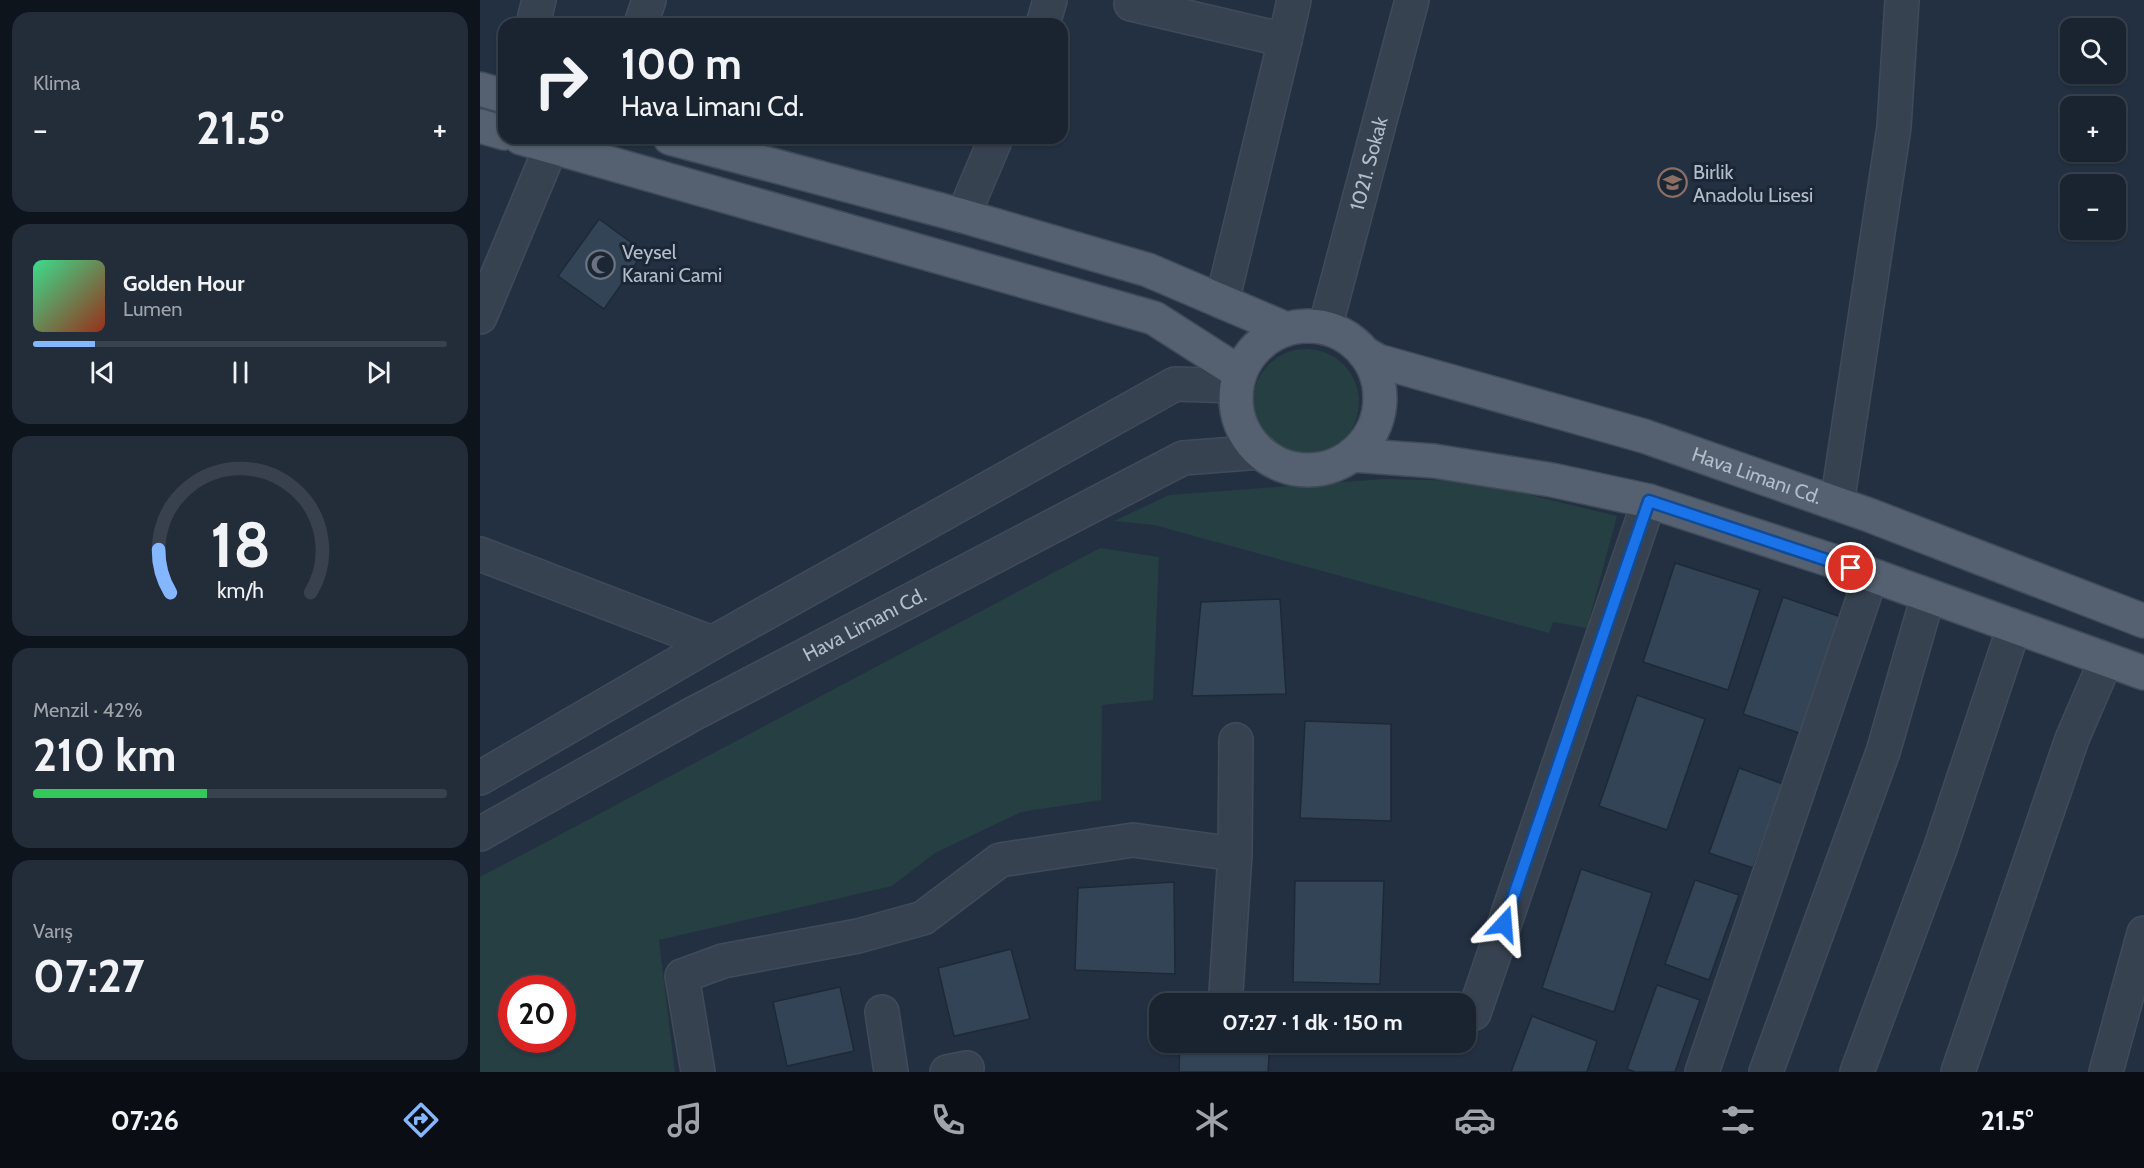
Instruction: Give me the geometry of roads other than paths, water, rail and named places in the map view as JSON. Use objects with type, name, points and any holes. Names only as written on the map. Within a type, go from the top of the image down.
[{"type":"main road","points":[[480,89],[498,94]]},
{"type":"main road","points":[[540,144],[1154,318],[1238,379]]},
{"type":"main road","points":[[693,144],[963,216],[1148,270],[1286,329]]},
{"type":"main road","points":[[1306,326],[1325,328],[1347,337],[1364,352],[1375,373],[1380,395],[1377,418],[1368,439],[1352,455],[1330,467],[1306,470],[1281,465],[1261,452],[1245,434],[1237,411],[1238,379],[1251,354],[1267,339],[1286,329],[1306,326]]},
{"type":"main road","name":"Hava Limanı Cd.","points":[[1364,352],[1378,361],[1644,436],[1837,504],[2144,621]]},
{"type":"main road","points":[[1352,455],[1434,461],[1552,480],[1649,501],[1871,576],[2144,673]]},
{"type":"street","points":[[534,18],[539,0]]},
{"type":"street","points":[[643,18],[649,0]]},
{"type":"street","points":[[1044,18],[1050,0]]},
{"type":"street","points":[[1221,302],[1294,0]]},
{"type":"street","name":"1021. Sokak","points":[[1325,328],[1412,0]]},
{"type":"street","points":[[1837,504],[1894,127],[1902,0]]},
{"type":"street","points":[[1127,1],[1184,8],[1284,40]]},
{"type":"street","points":[[480,317],[536,144]]},
{"type":"street","points":[[963,216],[993,144]]},
{"type":"street","points":[[480,778],[712,643],[1175,384],[1238,379]]},
{"type":"street","name":"Hava Limanı Cd.","points":[[480,834],[691,715],[1183,458],[1261,452]]},
{"type":"street","points":[[1476,1007],[1649,501]]},
{"type":"street","points":[[480,554],[712,643]]},
{"type":"street","points":[[1702,1072],[1871,576]]},
{"type":"street","points":[[1766,1072],[1883,752],[1928,596]]},
{"type":"street","points":[[1857,1072],[1940,849],[2014,627]]},
{"type":"street","points":[[1958,1072],[2072,739],[2106,660]]},
{"type":"street","points":[[1226,992],[1235,854],[1236,740]]},
{"type":"street","points":[[698,1072],[682,976],[723,961],[858,936],[923,918],[1000,860],[1133,840],[1235,854]]},
{"type":"street","points":[[2106,1072],[2144,933]]},
{"type":"street","points":[[882,1012],[891,1072]]},
{"type":"place","name":"Birlik Anadolu Lisesi","points":[[1672,183]]},
{"type":"place","name":"Veysel Karani Cami","points":[[601,264]]}]
